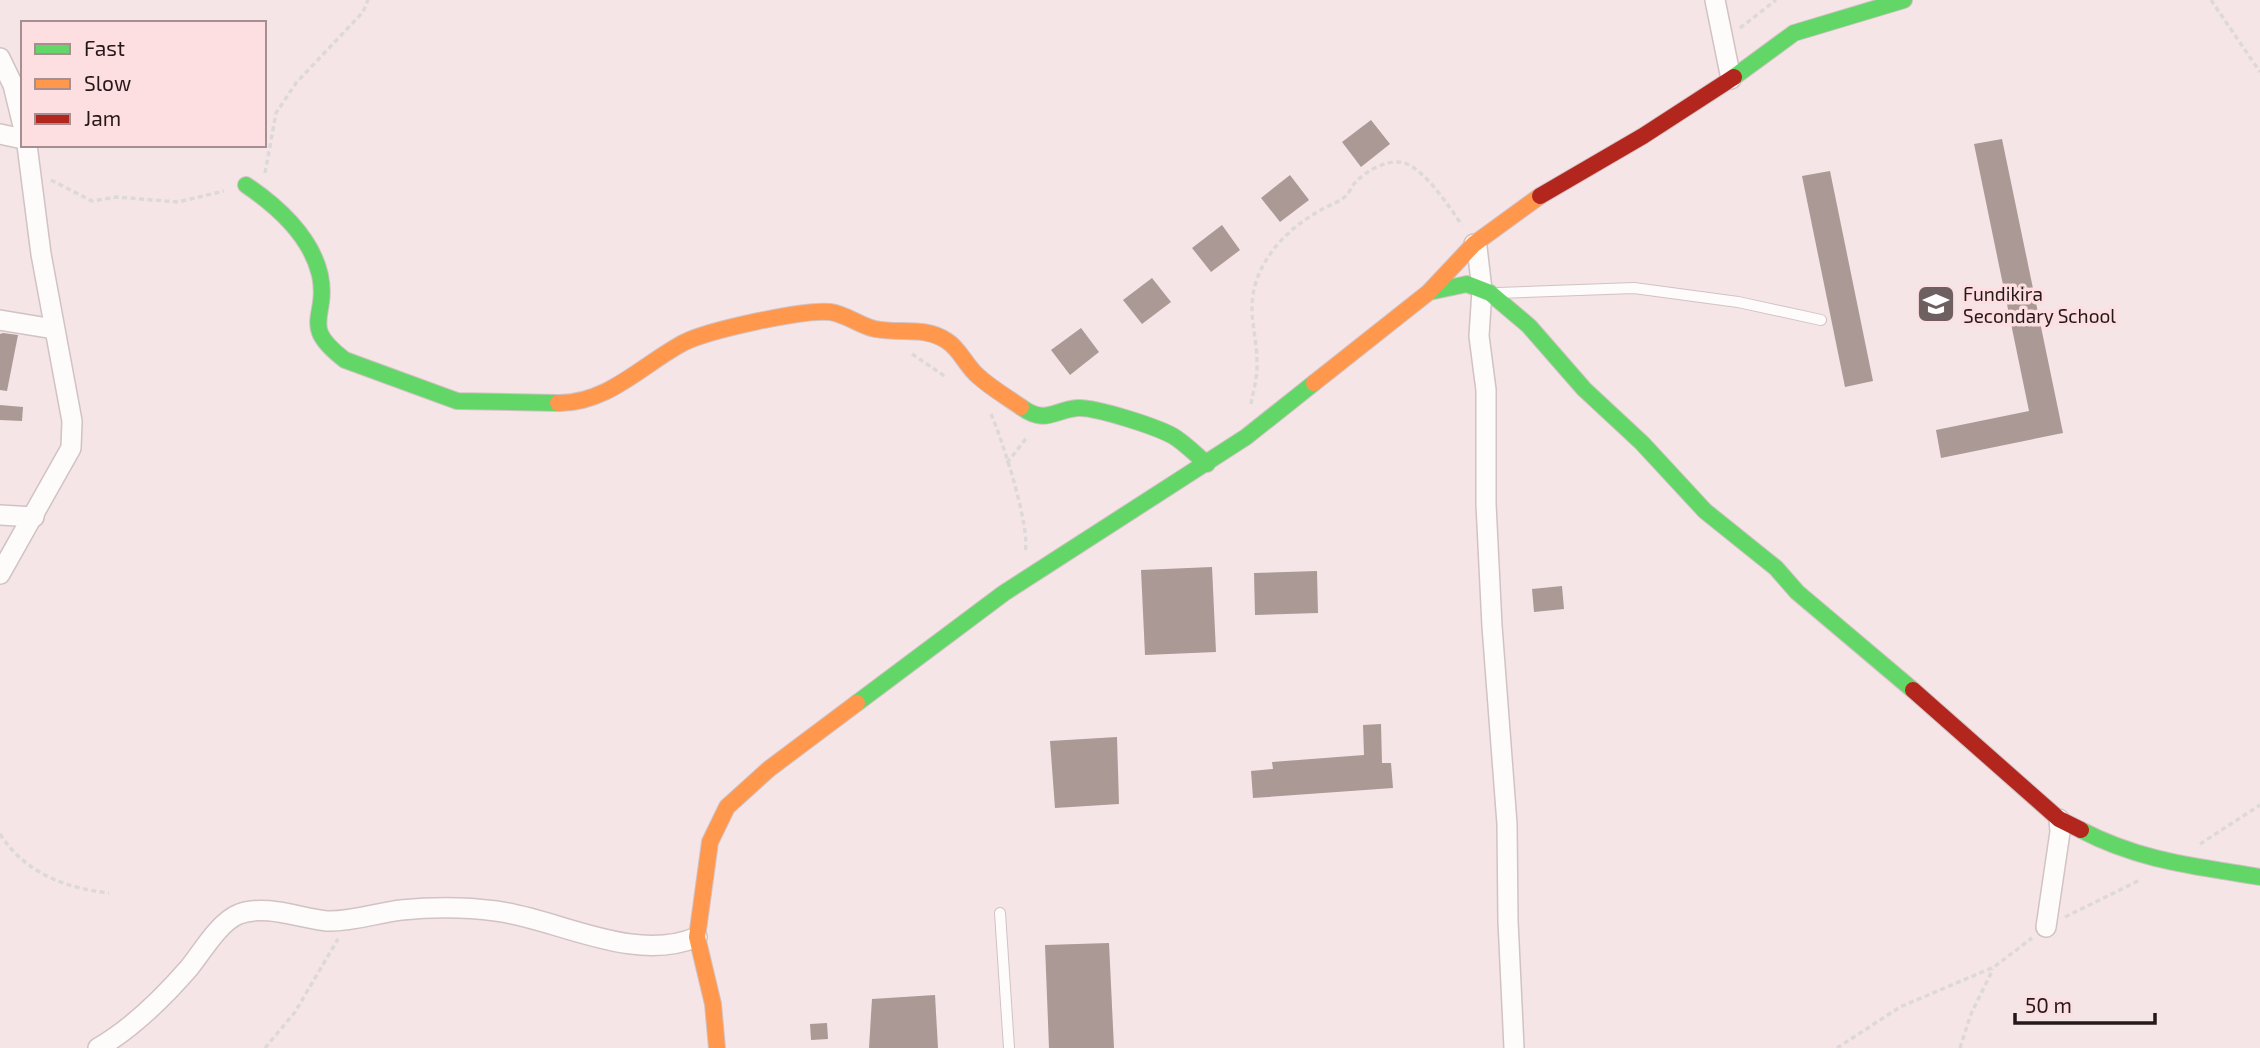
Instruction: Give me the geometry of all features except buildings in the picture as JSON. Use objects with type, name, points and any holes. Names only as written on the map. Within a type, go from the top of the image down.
[{"type":"street","points":[[1715,0],[1721,43],[1731,79]]},
{"type":"street","points":[[717,1048],[713,1004],[697,937],[710,842],[727,807],[769,769],[1004,593],[1208,464],[1246,437],[1429,292],[1474,244],[1548,190],[1643,136],[1731,79],[1794,33],[1904,0]]},
{"type":"street","points":[[0,58],[13,85],[21,118]]},
{"type":"street","points":[[0,134],[21,139]]},
{"type":"street","points":[[0,574],[71,448],[72,421],[54,329],[27,147]]},
{"type":"street","points":[[246,185],[267,201],[313,255],[322,290],[316,317],[321,341],[345,360],[457,401],[495,404],[563,403],[591,397],[628,380],[686,342],[726,330],[804,314],[831,312],[875,329],[928,332],[944,339],[955,346],[965,363],[979,377],[1031,414],[1047,417],[1079,408],[1124,418],[1173,436],[1208,464]]},
{"type":"street","points":[[1474,244],[1477,247],[1486,292],[1479,336],[1486,390],[1486,504],[1507,824],[1514,1048]]},
{"type":"street","points":[[1429,292],[1467,284],[1486,292],[1529,326],[1584,389],[1642,443],[1705,511],[1776,568],[1797,592],[1927,701],[2059,819],[2117,849],[2143,857],[2260,877]]},
{"type":"street","points":[[0,320],[54,329]]},
{"type":"street","points":[[0,515],[34,517]]},
{"type":"street","points":[[2046,927],[2059,819]]},
{"type":"street","points":[[97,1048],[136,1022],[230,919],[257,910],[327,920],[350,920],[400,910],[496,911],[617,941],[682,944],[697,937]]},
{"type":"lane","points":[[1486,292],[1634,288],[1738,302],[1821,320]]},
{"type":"lane","points":[[1000,913],[1009,1048]]},
{"type":"path","points":[[31,169],[92,201],[117,197],[178,202],[199,200],[246,185],[264,176],[276,113],[296,83],[363,12],[368,0]]},
{"type":"path","points":[[1721,43],[1776,0]]},
{"type":"path","points":[[2211,0],[2260,72]]},
{"type":"path","points":[[1246,437],[1257,368],[1250,305],[1256,281],[1269,254],[1296,227],[1346,196],[1357,180],[1381,165],[1404,162],[1444,198],[1474,244]]},
{"type":"path","points":[[906,350],[953,381]]},
{"type":"path","points":[[988,408],[1026,534],[1023,559]]},
{"type":"path","points":[[1007,464],[1017,448],[1047,417]]},
{"type":"path","points":[[0,834],[10,850],[26,864],[48,877],[79,890],[109,893]]},
{"type":"path","points":[[265,1048],[295,1012],[350,920]]},
{"type":"path","points":[[1960,1048],[1971,1014],[1994,967]]},
{"type":"traffic: fast","points":[[1734,77],[1794,33],[1904,0]]},
{"type":"traffic: fast","points":[[246,185],[281,212],[309,247],[316,261],[322,290],[319,329],[331,348],[345,360],[457,401],[558,403]]},
{"type":"traffic: fast","points":[[1429,292],[1467,284],[1490,293],[1529,326],[1584,389],[1642,443],[1705,511],[1776,568],[1797,592],[1913,690]]},
{"type":"traffic: fast","points":[[857,703],[1004,593],[1246,437],[1314,383]]},
{"type":"traffic: fast","points":[[1021,407],[1043,416],[1078,408],[1126,418],[1173,436],[1207,464]]},
{"type":"traffic: fast","points":[[2081,830],[2146,856],[2260,877]]},
{"type":"traffic: slow","points":[[1314,383],[1429,292],[1474,244],[1540,196]]},
{"type":"traffic: slow","points":[[558,403],[576,402],[609,390],[697,337],[779,317],[830,312],[875,329],[939,336],[952,344],[983,380],[1021,407]]},
{"type":"traffic: slow","points":[[717,1048],[713,1004],[697,937],[710,842],[727,807],[769,769],[857,703]]},
{"type":"traffic: jam","points":[[1540,196],[1643,136],[1734,77]]},
{"type":"traffic: jam","points":[[1913,690],[2059,819],[2081,830]]},
{"type":"place","name":"Fundikira Secondary School","points":[[1936,304]]}]
